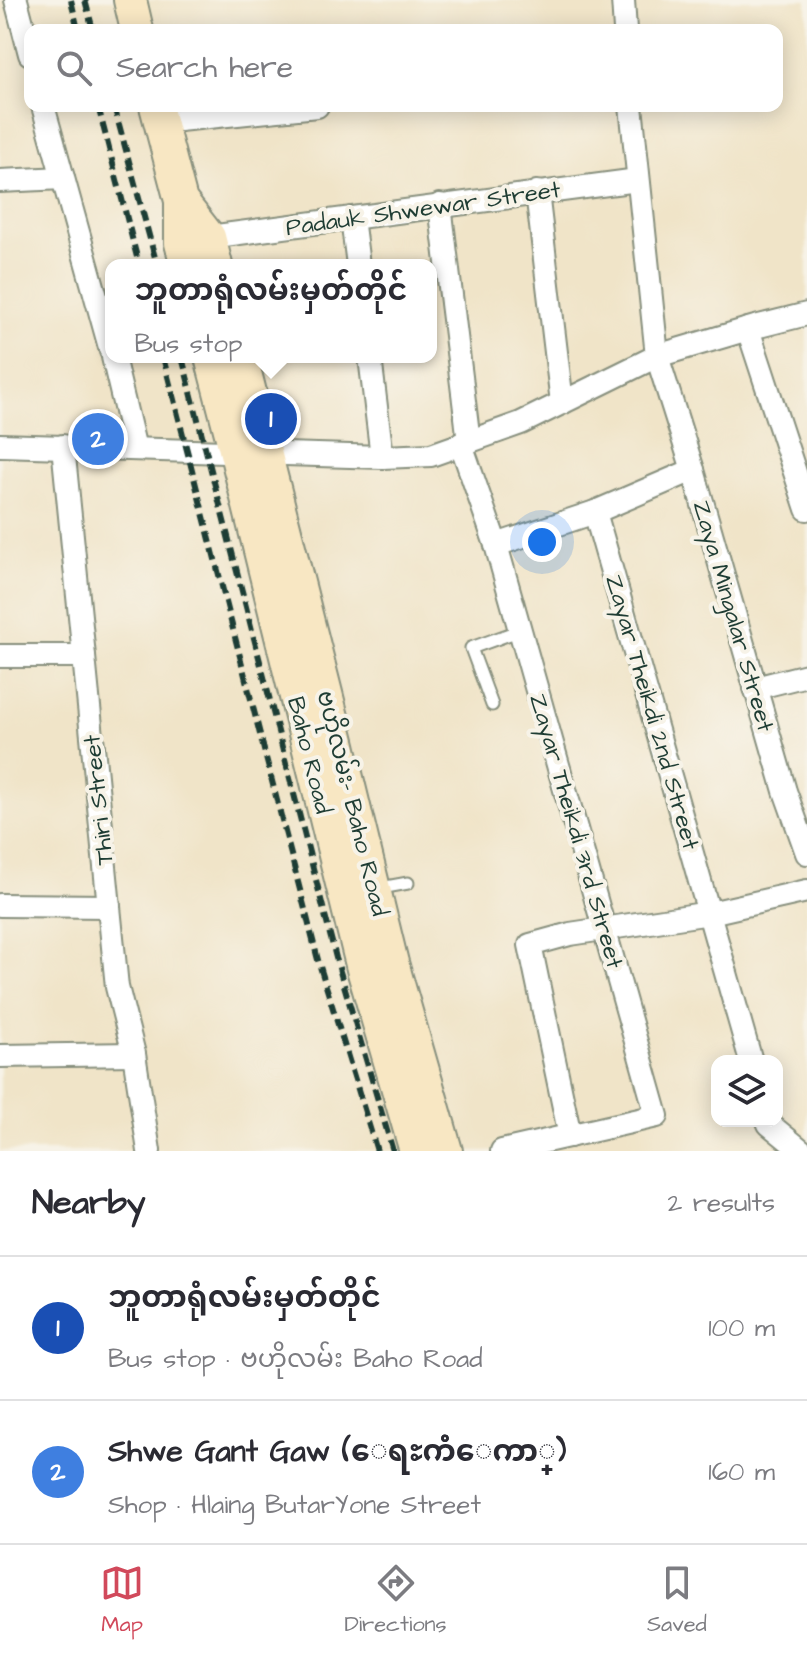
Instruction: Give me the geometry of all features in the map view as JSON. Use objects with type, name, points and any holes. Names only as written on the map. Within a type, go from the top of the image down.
[{"type":"main road","points":[[130,0],[136,24]]},
{"type":"main road","points":[[158,114],[181,201],[181,243],[185,259]]},
{"type":"main road","points":[[181,201],[212,251]]},
{"type":"main road","name":"Baho Road","points":[[214,363],[251,453],[363,969],[416,1151]]},
{"type":"main road","points":[[242,363],[251,453]]},
{"type":"main road","name":"ဗဟိုလမ်း- Baho Road","points":[[251,453],[446,1151]]},
{"type":"street","points":[[16,0],[24,31]]},
{"type":"street","points":[[623,0],[625,24]]},
{"type":"street","points":[[45,112],[105,329]]},
{"type":"street","points":[[158,114],[198,112]]},
{"type":"street","name":"Zaya Mingalar Street","points":[[632,112],[657,356],[785,791],[807,853]]},
{"type":"street","points":[[0,181],[63,178]]},
{"type":"street","name":"Padauk Shwewar Street","points":[[212,251],[352,218],[638,180]]},
{"type":"street","points":[[537,192],[562,403]]},
{"type":"street","name":"Zayar Theikdi 3rd Street","points":[[440,205],[465,443],[521,630],[657,1116],[570,1136]]},
{"type":"street","points":[[352,218],[357,259]]},
{"type":"street","points":[[0,445],[382,457],[431,455],[521,423],[657,356],[807,314]]},
{"type":"street","points":[[748,329],[807,509]]},
{"type":"street","points":[[114,363],[135,449]]},
{"type":"street","points":[[371,363],[382,457]]},
{"type":"street","name":"Thiri Street","points":[[63,446],[117,987],[134,1054],[149,1151]]},
{"type":"street","points":[[496,545],[595,512],[693,470]]},
{"type":"street","name":"Zayar Theikdi 2nd Street","points":[[595,512],[749,1055]]},
{"type":"street","points":[[0,656],[84,656]]},
{"type":"street","points":[[755,688],[807,675]]},
{"type":"street","points":[[785,791],[807,785]]},
{"type":"street","points":[[502,1151],[570,1136],[530,945],[570,934],[710,913],[807,891]]},
{"type":"street","points":[[0,905],[109,906]]},
{"type":"street","points":[[0,1056],[134,1054]]},
{"type":"street","points":[[773,1127],[802,1151]]},
{"type":"lane","points":[[492,705],[471,648],[521,630]]},
{"type":"lane","points":[[375,889],[408,883]]},
{"type":"railway","points":[[71,0],[77,24]]},
{"type":"railway","points":[[85,0],[91,24]]},
{"type":"railway","points":[[100,112],[137,259]]},
{"type":"railway","points":[[116,112],[155,259]]},
{"type":"railway","points":[[165,363],[318,960],[377,1151]]},
{"type":"railway","points":[[184,363],[336,958],[393,1151]]},
{"type":"place","name":"ဘူတာရုံလမ်းမှတ်တိုင်","points":[[271,419]]},
{"type":"place","name":"Shwe Gant Gaw (ေရႊကံံေကာ္)","points":[[98,439]]}]
